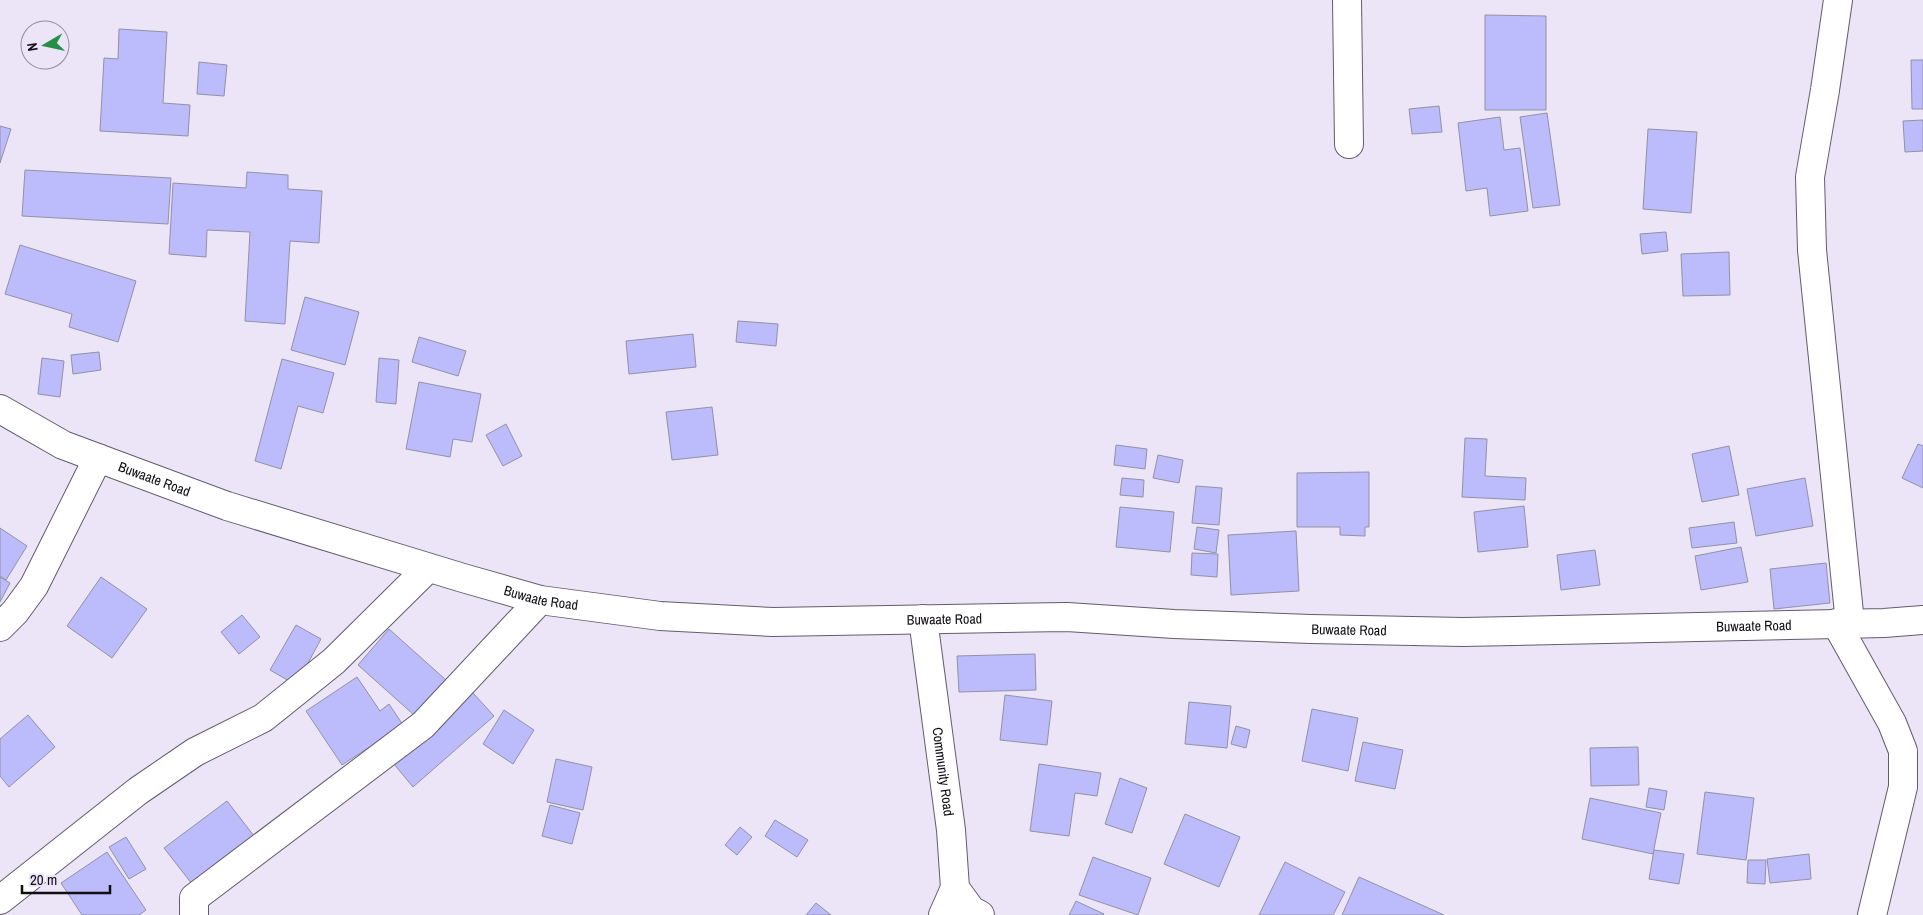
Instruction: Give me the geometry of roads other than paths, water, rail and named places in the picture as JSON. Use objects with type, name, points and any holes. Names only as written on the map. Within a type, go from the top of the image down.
[{"type":"street","points":[[1347,0],[1349,144]]},
{"type":"street","points":[[1838,0],[1810,177],[1812,250],[1843,623],[1892,723],[1903,751],[1903,787],[1872,915]]},
{"type":"street","name":"Buwaate Road","points":[[0,408],[63,446],[227,506],[428,568],[540,600],[660,616],[773,622],[1066,617],[1174,624],[1463,632],[1884,623],[1923,620]]},
{"type":"street","points":[[0,627],[34,586],[98,458]]},
{"type":"street","points":[[0,900],[138,790],[194,752],[263,718],[334,661],[428,568]]},
{"type":"street","points":[[194,915],[194,898],[423,725],[540,600]]},
{"type":"street","name":"Community Road","points":[[924,619],[951,830],[955,888]]},
{"type":"street","points":[[943,915],[955,888]]},
{"type":"street","points":[[955,888],[971,910],[980,915]]}]
